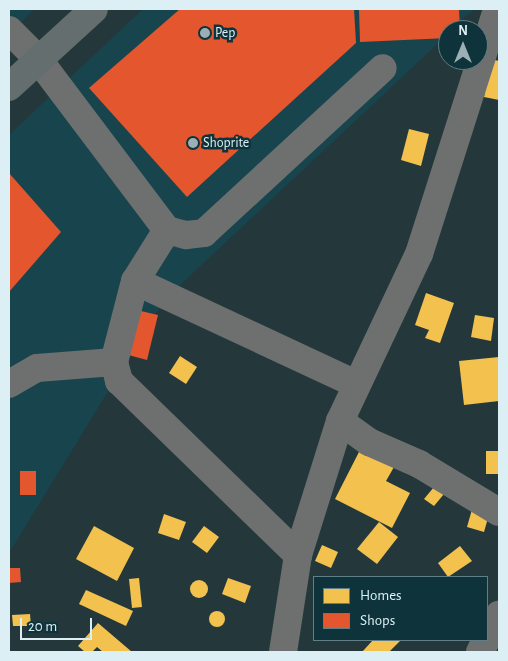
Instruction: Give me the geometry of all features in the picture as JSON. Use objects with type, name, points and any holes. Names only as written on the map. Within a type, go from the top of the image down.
[{"type":"highway","points":[[9,87],[94,9]]},
{"type":"street","points":[[283,652],[298,555],[340,421],[419,254],[497,9]]},
{"type":"street","points":[[9,30],[38,59],[167,230],[186,236],[204,233],[383,68]]},
{"type":"street","points":[[167,230],[135,281],[114,362],[119,381],[128,392],[298,555]]},
{"type":"street","points":[[135,281],[356,384]]},
{"type":"street","points":[[9,384],[37,368],[114,362]]},
{"type":"street","points":[[340,421],[369,442],[419,464],[499,512]]},
{"type":"street","points":[[488,636],[499,615]]},
{"type":"shaded area","points":[[9,9],[34,9],[9,35]]},
{"type":"shaded area","points":[[143,9],[475,9],[461,20],[438,20],[438,43],[164,300],[9,553],[9,135]]},
{"type":"building: Homes","points":[[491,59],[499,61],[499,100],[484,97]]},
{"type":"building: Homes","points":[[409,129],[429,134],[421,166],[401,160]]},
{"type":"building: Homes","points":[[426,293],[454,303],[440,343],[425,338],[429,330],[415,325]]},
{"type":"building: Homes","points":[[475,315],[494,318],[491,341],[471,337]]},
{"type":"building: Homes","points":[[180,356],[197,367],[186,384],[169,373]]},
{"type":"building: Homes","points":[[499,357],[499,401],[464,405],[459,361]]},
{"type":"building: Homes","points":[[360,450],[394,467],[386,481],[410,493],[392,528],[335,499]]},
{"type":"building: Homes","points":[[486,451],[499,451],[499,474],[486,474]]},
{"type":"building: Homes","points":[[434,487],[444,494],[434,506],[424,499]]},
{"type":"building: Homes","points":[[473,506],[490,511],[484,532],[467,527]]},
{"type":"building: Homes","points":[[164,514],[186,522],[179,540],[158,533]]},
{"type":"building: Homes","points":[[379,522],[398,537],[377,564],[357,549]]},
{"type":"building: Homes","points":[[94,526],[134,548],[117,581],[76,559]]},
{"type":"building: Homes","points":[[204,526],[219,537],[207,553],[192,542]]},
{"type":"building: Homes","points":[[322,545],[338,552],[331,568],[315,561]]},
{"type":"building: Homes","points":[[460,546],[472,561],[450,576],[447,576],[438,563]]},
{"type":"building: Homes","points":[[139,578],[142,607],[132,608],[129,579]]},
{"type":"building: Homes","points":[[228,578],[251,586],[245,603],[222,594]]},
{"type":"building: Homes","points":[[199,580],[205,583],[208,589],[205,595],[199,598],[193,595],[190,589],[193,583]]},
{"type":"building: Homes","points":[[86,590],[133,611],[126,626],[79,604]]},
{"type":"building: Homes","points":[[217,611],[225,619],[217,627],[209,619]]},
{"type":"building: Homes","points":[[30,614],[31,626],[13,626],[12,615]]},
{"type":"building: Homes","points":[[98,623],[132,652],[103,652],[97,647],[92,652],[85,652],[78,646]]},
{"type":"building: Homes","points":[[372,641],[400,641],[389,652],[362,652]]},
{"type":"building: Shops","name":"Shoprite","points":[[180,9],[354,9],[356,43],[187,197],[89,88]]},
{"type":"building: Shops","points":[[359,9],[459,9],[460,20],[438,20],[438,38],[360,42]]},
{"type":"building: Shops","points":[[9,173],[61,232],[9,292]]},
{"type":"building: Shops","points":[[132,309],[158,315],[147,360],[121,353]]},
{"type":"building: Shops","points":[[20,471],[36,471],[36,495],[20,495]]},
{"type":"building: Shops","points":[[9,568],[20,568],[21,582],[9,583]]},
{"type":"place","name":"Pep","points":[[205,33]]},
{"type":"place","name":"Shoprite","points":[[193,143]]}]
